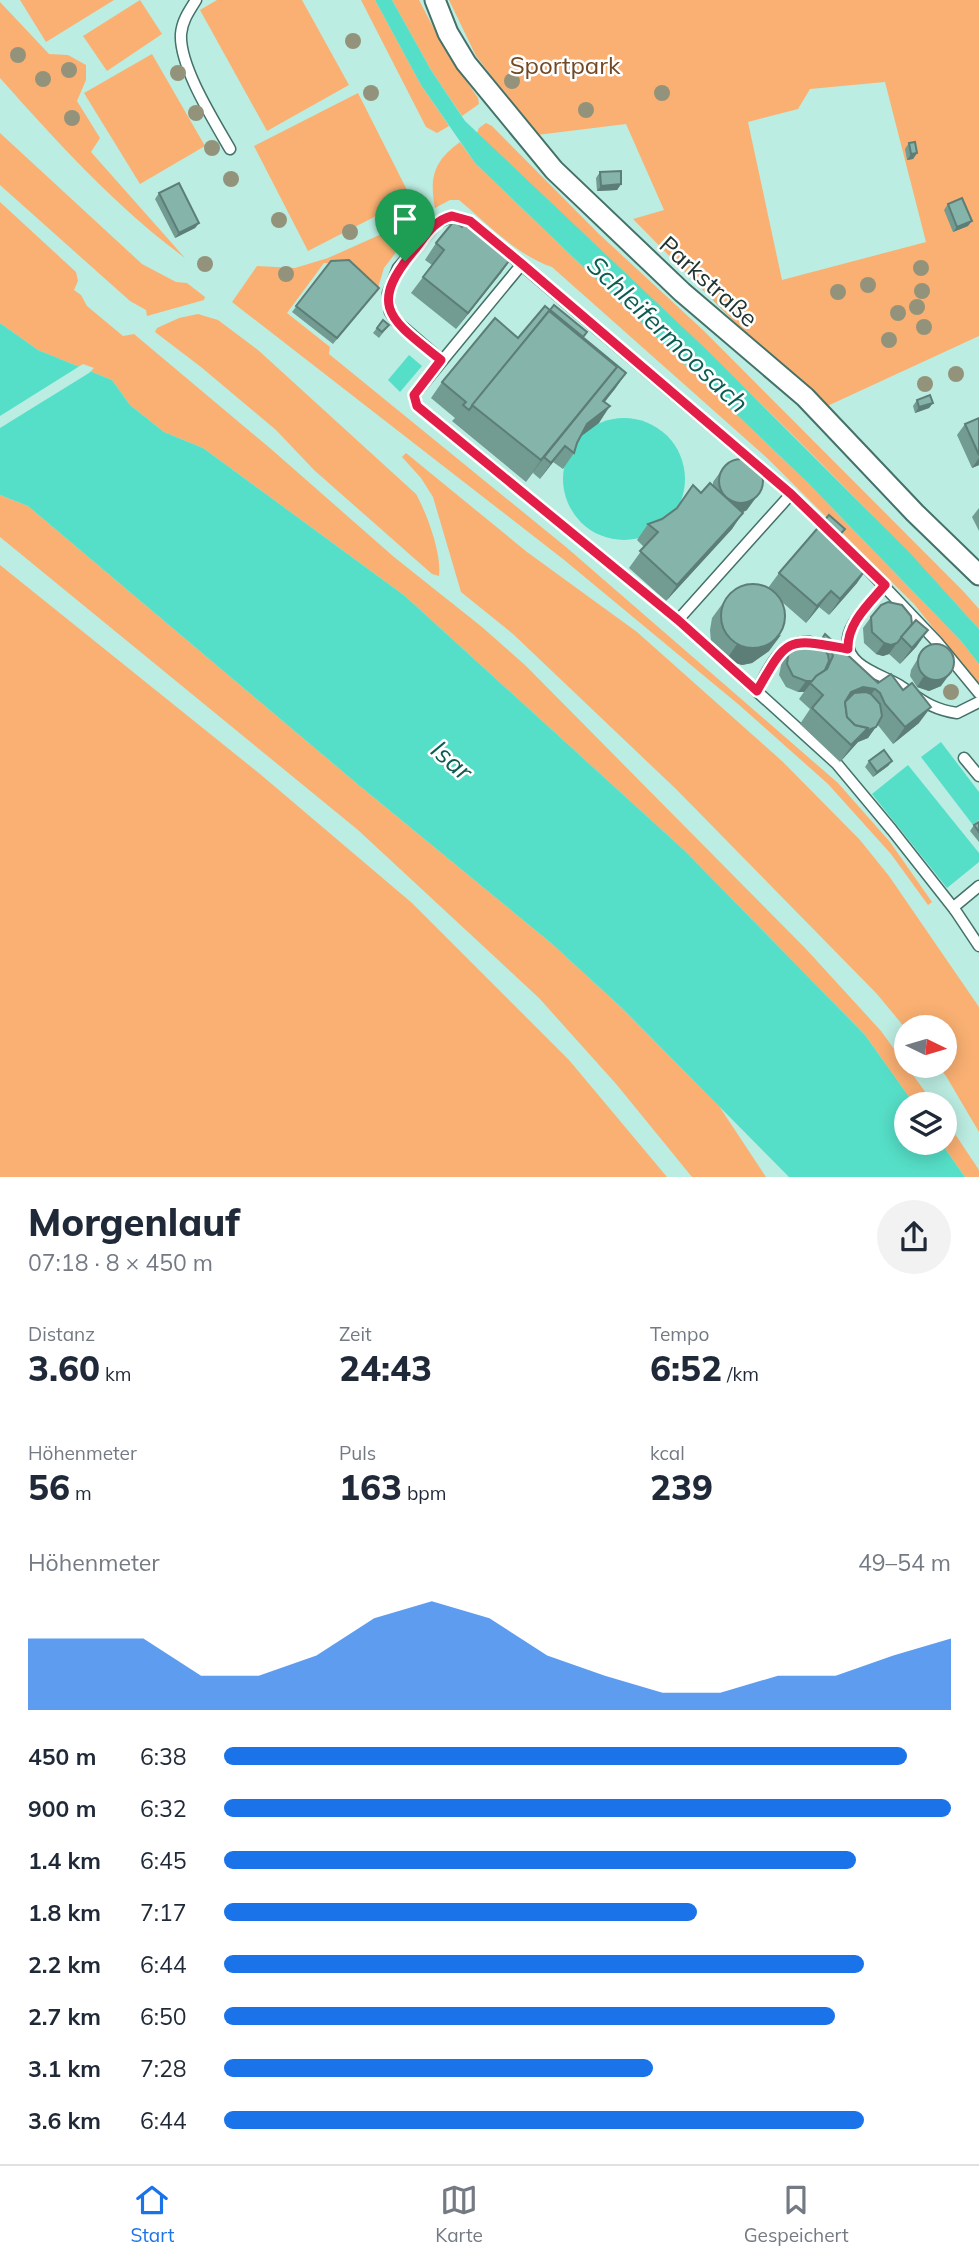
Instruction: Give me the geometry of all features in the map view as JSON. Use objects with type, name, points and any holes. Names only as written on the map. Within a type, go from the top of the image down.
[{"type":"street","name":"Parkstraße","points":[[435,0],[448,33],[466,63],[554,170],[682,292],[805,397],[915,513],[979,575]]},
{"type":"lane","points":[[196,0],[186,14],[181,35],[184,55],[205,106],[230,149]]},
{"type":"lane","points":[[441,360],[396,321],[390,312],[388,293],[398,268],[437,223],[452,216],[470,221],[522,264],[791,494],[838,540]]},
{"type":"lane","points":[[522,264],[414,395],[417,406],[678,620],[844,772],[955,910],[979,946]]},
{"type":"lane","points":[[678,620],[791,494]]},
{"type":"lane","points":[[847,549],[885,585],[979,693]]},
{"type":"lane","points":[[885,585],[851,627],[843,648],[858,663],[898,684],[927,705],[957,713],[979,702]]},
{"type":"lane","points":[[757,691],[783,649],[793,643],[816,643]]},
{"type":"lane","points":[[964,758],[979,776]]},
{"type":"lane","points":[[955,910],[955,906],[979,886]]},
{"type":"green space","points":[[20,0],[114,0],[46,42]]},
{"type":"green space","points":[[140,0],[162,34],[107,71],[83,36]]},
{"type":"green space","points":[[217,0],[302,0],[349,85],[267,131],[200,10]]},
{"type":"green space","points":[[361,0],[375,0],[421,85],[449,126],[437,133],[426,127]]},
{"type":"green space","points":[[392,0],[419,0],[445,50],[478,98],[479,104],[462,116],[431,70]]},
{"type":"green space","name":"Sportpark","points":[[449,0],[979,0],[979,336],[823,408],[633,219],[664,210],[626,124],[537,135],[476,56]],"holes":[[[885,82],[926,242],[782,280],[748,122],[798,109],[810,89]]]},
{"type":"green space","points":[[0,2],[49,54],[68,55],[86,65],[86,80],[77,101],[100,138],[91,152],[185,258],[111,196],[0,78]]},
{"type":"green space","points":[[152,54],[205,146],[140,184],[84,93]]},
{"type":"green space","points":[[358,93],[411,198],[308,251],[254,146]]},
{"type":"green space","points":[[486,123],[599,234],[704,331],[964,592],[979,609],[979,629],[860,502],[674,319],[483,140],[477,133]]},
{"type":"green space","points":[[0,133],[142,264],[176,282],[187,283],[205,297],[204,300],[147,316],[146,310],[130,301],[0,185]]},
{"type":"green space","points":[[460,142],[475,163],[808,483],[961,641],[979,664],[979,685],[914,604],[767,458],[552,267],[514,247],[459,200],[450,200],[435,208],[433,179],[436,170],[444,156]]},
{"type":"green space","points":[[0,202],[76,272],[78,281],[74,290],[81,295],[87,306],[123,336],[134,334],[394,557],[526,666],[806,949],[881,1031],[894,1049],[894,1076],[865,1035],[685,851],[405,596],[203,448],[164,432],[130,405],[112,380],[38,350],[0,323]]},
{"type":"green space","points":[[413,220],[416,226],[384,268],[378,288],[347,264],[324,263],[287,313],[330,347],[329,354],[566,547],[838,783],[890,842],[932,902],[928,905],[891,854],[828,784],[738,704],[563,559],[232,302],[257,266],[295,268],[328,258]]},
{"type":"green space","points":[[198,314],[218,320],[258,350],[416,494],[433,534],[439,576],[432,574],[314,470],[276,430],[155,332],[157,328],[179,318]]},
{"type":"green space","points":[[406,453],[527,552],[637,632],[783,762],[860,840],[889,876],[979,1007],[979,1132],[947,1078],[957,1078],[957,1015],[894,1015],[677,790],[513,634],[461,592],[433,497],[421,478],[402,457]]},
{"type":"green space","points":[[0,495],[28,506],[361,787],[551,943],[623,1009],[719,1106],[766,1177],[692,1177],[617,1085],[539,998],[358,830],[0,537]]},
{"type":"green space","points":[[0,565],[260,774],[412,903],[569,1060],[667,1177],[0,1177]]},
{"type":"green space","points":[[896,1078],[915,1078],[925,1092],[905,1092]]},
{"type":"green space","points":[[957,1137],[979,1170],[979,1177],[965,1177],[949,1155],[957,1155]]},
{"type":"water","name":"Schleifermoosach","points":[[375,0],[392,0],[431,70],[465,121],[710,353],[909,552],[979,629],[979,664],[961,641],[808,483],[475,163],[421,85]]},
{"type":"water","name":"Isar","points":[[0,323],[38,350],[112,380],[130,405],[164,432],[203,448],[405,596],[685,851],[865,1035],[905,1092],[894,1092],[894,1155],[949,1155],[965,1177],[789,1177],[623,1009],[551,943],[361,787],[28,506],[0,495]]},
{"type":"water","points":[[409,355],[422,366],[400,392],[388,380]]},
{"type":"water","points":[[624,418],[647,422],[667,436],[681,456],[685,479],[681,502],[667,522],[647,536],[624,540],[601,536],[581,522],[567,502],[563,479],[567,456],[581,436],[601,422]]},
{"type":"water","points":[[941,742],[979,792],[979,820],[973,825],[921,757]]},
{"type":"water","points":[[908,765],[979,853],[979,862],[947,888],[872,794]]},
{"type":"pier","points":[[83,364],[94,368],[0,428],[0,416]]},
{"type":"building","points":[[915,142],[917,153],[911,154],[909,143]]},
{"type":"building","points":[[621,171],[621,184],[601,186],[600,172]]},
{"type":"building","points":[[179,183],[199,223],[179,233],[159,193]]},
{"type":"building","points":[[962,198],[972,221],[957,227],[948,204]]},
{"type":"building","points":[[454,221],[462,227],[467,221],[512,257],[468,313],[423,277],[444,250],[436,243]]},
{"type":"building","points":[[349,260],[379,288],[337,338],[296,306],[331,261]]},
{"type":"building","points":[[554,305],[587,332],[583,337],[550,310]]},
{"type":"building","points":[[545,306],[626,373],[603,401],[610,406],[587,424],[574,453],[565,446],[551,463],[544,457],[617,367],[549,311],[469,410],[463,405],[466,402],[442,382],[495,318],[518,338]]},
{"type":"building","points":[[549,311],[617,367],[541,460],[472,405]]},
{"type":"building","points":[[383,320],[389,325],[382,332],[377,328]]},
{"type":"building","points":[[930,395],[933,403],[919,407],[917,400]]},
{"type":"building","points":[[979,418],[979,455],[965,424]]},
{"type":"building","points":[[741,459],[756,466],[763,481],[756,496],[741,503],[726,496],[719,481],[726,466]]},
{"type":"building","points":[[710,483],[743,513],[677,585],[640,551],[658,532],[648,524],[662,519],[677,508],[693,485],[701,493]]},
{"type":"building","points":[[829,515],[845,529],[837,538],[869,566],[840,599],[831,591],[817,606],[779,573]]},
{"type":"building","points":[[747,584],[759,584],[776,593],[783,604],[783,628],[776,639],[759,648],[747,648],[735,643],[726,634],[721,622],[721,610],[726,598],[735,589]]},
{"type":"building","points":[[888,602],[902,605],[911,616],[912,624],[897,643],[891,645],[884,643],[872,632],[871,617],[881,605]]},
{"type":"building","points":[[916,620],[928,630],[912,648],[901,637]]},
{"type":"building","points":[[825,634],[878,683],[891,674],[903,690],[912,683],[931,707],[905,727],[875,689],[863,687],[851,692],[845,702],[847,717],[855,725],[868,728],[851,745],[812,708],[823,695],[810,683],[827,669],[833,656],[829,643],[823,637]]},
{"type":"building","points":[[806,639],[822,645],[829,661],[825,670],[812,681],[793,676],[787,664],[789,650]]},
{"type":"building","points":[[936,644],[948,650],[954,662],[948,674],[936,680],[924,674],[918,662],[924,650]]},
{"type":"building","points":[[866,692],[880,704],[882,716],[876,727],[866,731],[868,728],[855,725],[847,717],[845,702],[854,693]]},
{"type":"building","points":[[884,750],[892,761],[877,772],[869,761]]},
{"type":"route","points":[[452,216],[470,221],[791,494],[885,585],[851,627],[848,649],[816,643],[793,643],[783,649],[774,660],[757,691],[678,620],[417,406],[414,395],[441,360],[417,341],[390,312],[388,293],[398,268],[405,261],[437,223],[445,218],[452,216]]}]
